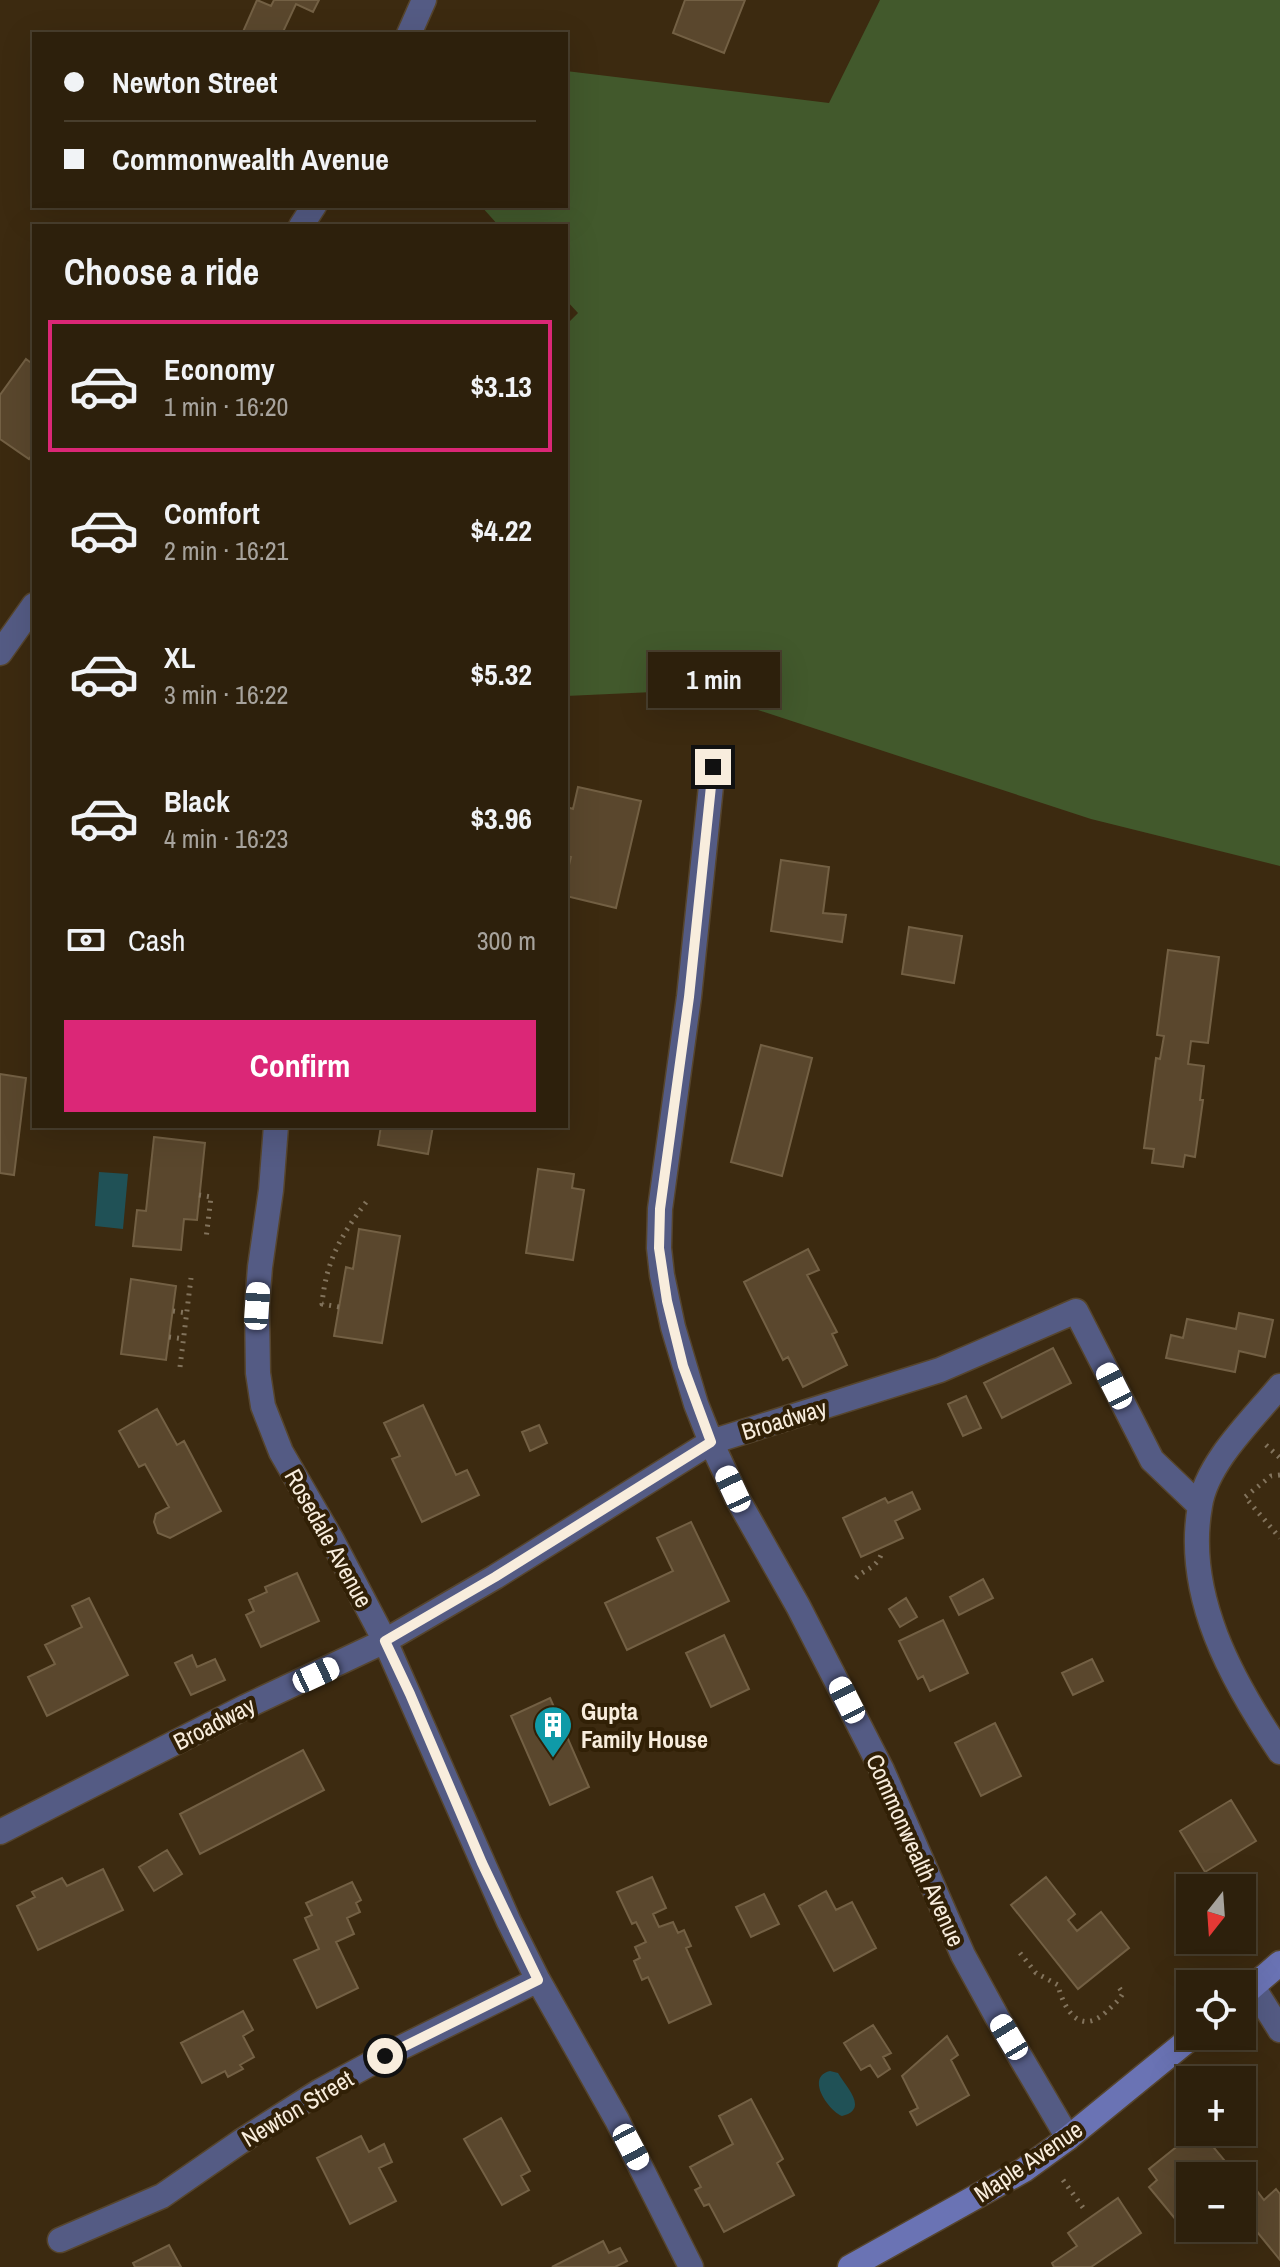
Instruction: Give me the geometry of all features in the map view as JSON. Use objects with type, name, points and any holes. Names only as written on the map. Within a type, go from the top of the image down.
[{"type":"main road","points":[[1256,1984],[1280,1963]]},
{"type":"main road","name":"Maple Avenue","points":[[850,2267],[1024,2170],[1176,2050]]},
{"type":"street","points":[[410,32],[424,0]]},
{"type":"street","points":[[0,653],[32,608]]},
{"type":"street","name":"Commonwealth Avenue","points":[[713,767],[689,997],[660,1209],[659,1248],[676,1340],[711,1442],[737,1498],[798,1606],[882,1770],[963,1955],[1068,2138]]},
{"type":"street","name":"Rosedale Avenue","points":[[276,1128],[257,1306],[258,1373],[263,1406],[281,1452],[385,1641],[482,1863],[538,1980],[617,2120],[691,2267]]},
{"type":"street","name":"Broadway","points":[[0,1832],[245,1707],[385,1641],[495,1577],[711,1442],[940,1370],[1076,1311],[1152,1460],[1200,1506]]},
{"type":"street","points":[[1280,1386],[1215,1466],[1201,1495],[1197,1523],[1201,1582],[1212,1628],[1250,1706],[1280,1752]]},
{"type":"street","name":"Newton Street","points":[[60,2240],[162,2196],[320,2091],[538,1980]]},
{"type":"street","points":[[1256,2001],[1280,2030]]},
{"type":"path","points":[[199,1195],[211,1197],[206,1239]]},
{"type":"path","points":[[339,1307],[322,1304],[323,1288],[333,1252],[367,1201]]},
{"type":"path","points":[[180,1367],[191,1278]]},
{"type":"path","points":[[173,1311],[187,1313]]},
{"type":"path","points":[[169,1337],[184,1339]]},
{"type":"path","points":[[1280,1475],[1271,1476],[1245,1497],[1280,1538]]},
{"type":"path","points":[[856,1578],[876,1565],[881,1555]]},
{"type":"path","points":[[1020,1953],[1036,1973],[1058,1985],[1061,1998],[1077,2020],[1087,2022],[1099,2018],[1120,1999],[1123,1993],[1118,1986]]},
{"type":"path","points":[[1063,2180],[1084,2209]]},
{"type":"green space","points":[[880,0],[1280,0],[1280,866],[1091,819],[697,690],[568,696],[568,323],[578,313],[568,302],[568,224],[497,224],[483,208],[568,208],[568,71],[829,103]]},
{"type":"water","points":[[99,1172],[128,1174],[123,1229],[95,1226]]},
{"type":"water","points":[[830,2071],[838,2073],[854,2098],[854,2108],[842,2116],[821,2094],[819,2080]]},
{"type":"building","points":[[257,0],[271,6],[274,0],[319,0],[313,12],[296,4],[283,32],[243,32]]},
{"type":"building","points":[[685,0],[745,0],[724,53],[673,33]]},
{"type":"building","points":[[26,359],[32,364],[32,455],[29,459],[0,439],[0,395]]},
{"type":"building","points":[[578,787],[641,801],[616,908],[568,896],[571,857],[568,856],[568,807],[573,809]]},
{"type":"building","points":[[781,860],[829,867],[823,913],[846,915],[842,942],[771,931]]},
{"type":"building","points":[[909,927],[962,936],[954,983],[902,974]]},
{"type":"building","points":[[1168,950],[1219,957],[1208,1043],[1191,1041],[1188,1064],[1204,1066],[1200,1100],[1203,1100],[1195,1157],[1185,1155],[1183,1167],[1152,1163],[1154,1149],[1144,1148],[1156,1058],[1160,1059],[1164,1036],[1157,1035]]},
{"type":"building","points":[[761,1045],[812,1058],[782,1176],[731,1162]]},
{"type":"building","points":[[0,1074],[26,1078],[14,1175],[0,1173]]},
{"type":"building","points":[[381,1128],[433,1128],[428,1154],[378,1145]]},
{"type":"building","points":[[154,1137],[205,1143],[197,1220],[184,1219],[181,1250],[133,1246],[137,1210],[146,1211]]},
{"type":"building","points":[[538,1169],[574,1174],[572,1188],[584,1190],[573,1260],[526,1253]]},
{"type":"building","points":[[359,1229],[400,1236],[382,1343],[334,1336],[346,1267],[353,1269]]},
{"type":"building","points":[[808,1249],[819,1270],[807,1275],[837,1332],[832,1334],[847,1365],[803,1387],[788,1357],[783,1360],[744,1282]]},
{"type":"building","points":[[131,1279],[176,1286],[166,1360],[121,1354]]},
{"type":"building","points":[[1239,1313],[1273,1320],[1265,1357],[1239,1351],[1235,1372],[1166,1358],[1171,1335],[1183,1338],[1187,1319],[1236,1329]]},
{"type":"building","points":[[1053,1348],[1071,1383],[1002,1418],[984,1383]]},
{"type":"building","points":[[966,1396],[981,1428],[963,1436],[948,1404]]},
{"type":"building","points":[[423,1405],[456,1475],[467,1470],[479,1495],[422,1522],[392,1459],[400,1456],[384,1423]]},
{"type":"building","points":[[157,1409],[177,1445],[184,1441],[221,1511],[170,1538],[158,1533],[154,1522],[156,1514],[169,1507],[145,1464],[139,1467],[119,1431]]},
{"type":"building","points":[[539,1425],[547,1443],[530,1451],[522,1432]]},
{"type":"building","points":[[912,1492],[920,1509],[895,1521],[903,1538],[861,1557],[843,1518],[885,1498],[888,1503]]},
{"type":"building","points":[[691,1522],[729,1601],[627,1650],[605,1603],[673,1571],[657,1538]]},
{"type":"building","points":[[297,1573],[319,1621],[261,1647],[246,1615],[254,1611],[249,1600],[267,1592],[265,1587]]},
{"type":"building","points":[[983,1579],[993,1598],[959,1615],[950,1597]]},
{"type":"building","points":[[89,1598],[128,1675],[47,1716],[28,1677],[55,1664],[45,1645],[82,1627],[72,1606]]},
{"type":"building","points":[[906,1598],[917,1617],[900,1627],[889,1609]]},
{"type":"building","points":[[943,1620],[968,1673],[930,1691],[923,1676],[918,1679],[899,1641]]},
{"type":"building","points":[[724,1635],[749,1689],[711,1707],[686,1653]]},
{"type":"building","points":[[192,1655],[197,1667],[215,1659],[225,1680],[191,1695],[175,1663]]},
{"type":"building","points":[[1092,1659],[1103,1681],[1073,1695],[1062,1673]]},
{"type":"building","name":"Gupta Family House","points":[[550,1698],[589,1787],[550,1805],[511,1716]]},
{"type":"building","points":[[995,1723],[1021,1776],[981,1796],[955,1743]]},
{"type":"building","points":[[303,1750],[324,1790],[200,1854],[180,1814]]},
{"type":"building","points":[[1231,1800],[1256,1841],[1205,1872],[1180,1831]]},
{"type":"building","points":[[167,1850],[182,1874],[154,1891],[139,1867]]},
{"type":"building","points":[[103,1869],[123,1910],[38,1950],[17,1906],[35,1897],[32,1892],[62,1878],[67,1886]]},
{"type":"building","points":[[652,1877],[666,1908],[653,1914],[659,1927],[673,1922],[678,1933],[684,1930],[691,1946],[686,1948],[711,2004],[669,2023],[648,1977],[642,1980],[634,1961],[640,1958],[635,1947],[646,1942],[636,1922],[632,1924],[617,1892]]},
{"type":"building","points":[[1046,1877],[1075,1914],[1068,1920],[1077,1931],[1101,1912],[1129,1948],[1078,1989],[1011,1905]]},
{"type":"building","points":[[352,1882],[361,1900],[356,1903],[360,1912],[347,1918],[354,1934],[336,1942],[358,1988],[317,2008],[294,1960],[319,1949],[305,1918],[312,1915],[306,1903]]},
{"type":"building","points":[[826,1891],[836,1910],[852,1902],[876,1948],[834,1971],[799,1906]]},
{"type":"building","points":[[764,1894],[779,1924],[751,1937],[736,1907]]},
{"type":"building","points":[[243,2011],[253,2030],[243,2036],[254,2057],[240,2065],[243,2069],[228,2077],[225,2071],[202,2083],[181,2043]]},
{"type":"building","points":[[873,2025],[891,2053],[883,2057],[890,2069],[878,2077],[870,2065],[861,2070],[844,2043]]},
{"type":"building","points":[[947,2036],[958,2055],[951,2060],[969,2095],[917,2125],[910,2112],[918,2108],[902,2076]]},
{"type":"building","points":[[751,2099],[783,2159],[777,2163],[794,2195],[724,2232],[709,2204],[704,2206],[695,2190],[701,2187],[690,2167],[733,2144],[719,2116]]},
{"type":"building","points":[[501,2118],[530,2171],[521,2176],[529,2190],[502,2205],[464,2139]]},
{"type":"building","points":[[361,2136],[369,2152],[384,2144],[392,2162],[379,2168],[396,2201],[350,2224],[317,2158]]},
{"type":"building","points":[[1178,2146],[1213,2146],[1225,2161],[1176,2162],[1176,2220],[1149,2187],[1157,2180],[1149,2169]]},
{"type":"building","points":[[1276,2189],[1280,2194],[1280,2260],[1256,2231],[1256,2192],[1264,2200]]},
{"type":"building","points":[[1118,2198],[1141,2233],[1091,2267],[1054,2267],[1052,2263],[1077,2246],[1068,2233]]},
{"type":"building","points":[[603,2241],[609,2253],[620,2248],[627,2261],[615,2267],[552,2267]]},
{"type":"building","points":[[169,2245],[181,2267],[135,2267],[133,2263]]},
{"type":"place","name":"Gupta Family House","points":[[553,1759]]},
{"type":"route","points":[[385,2056],[538,1980],[482,1863],[385,1641],[495,1577],[711,1442],[683,1366],[667,1301],[659,1248],[660,1209],[689,997],[713,767]]}]
